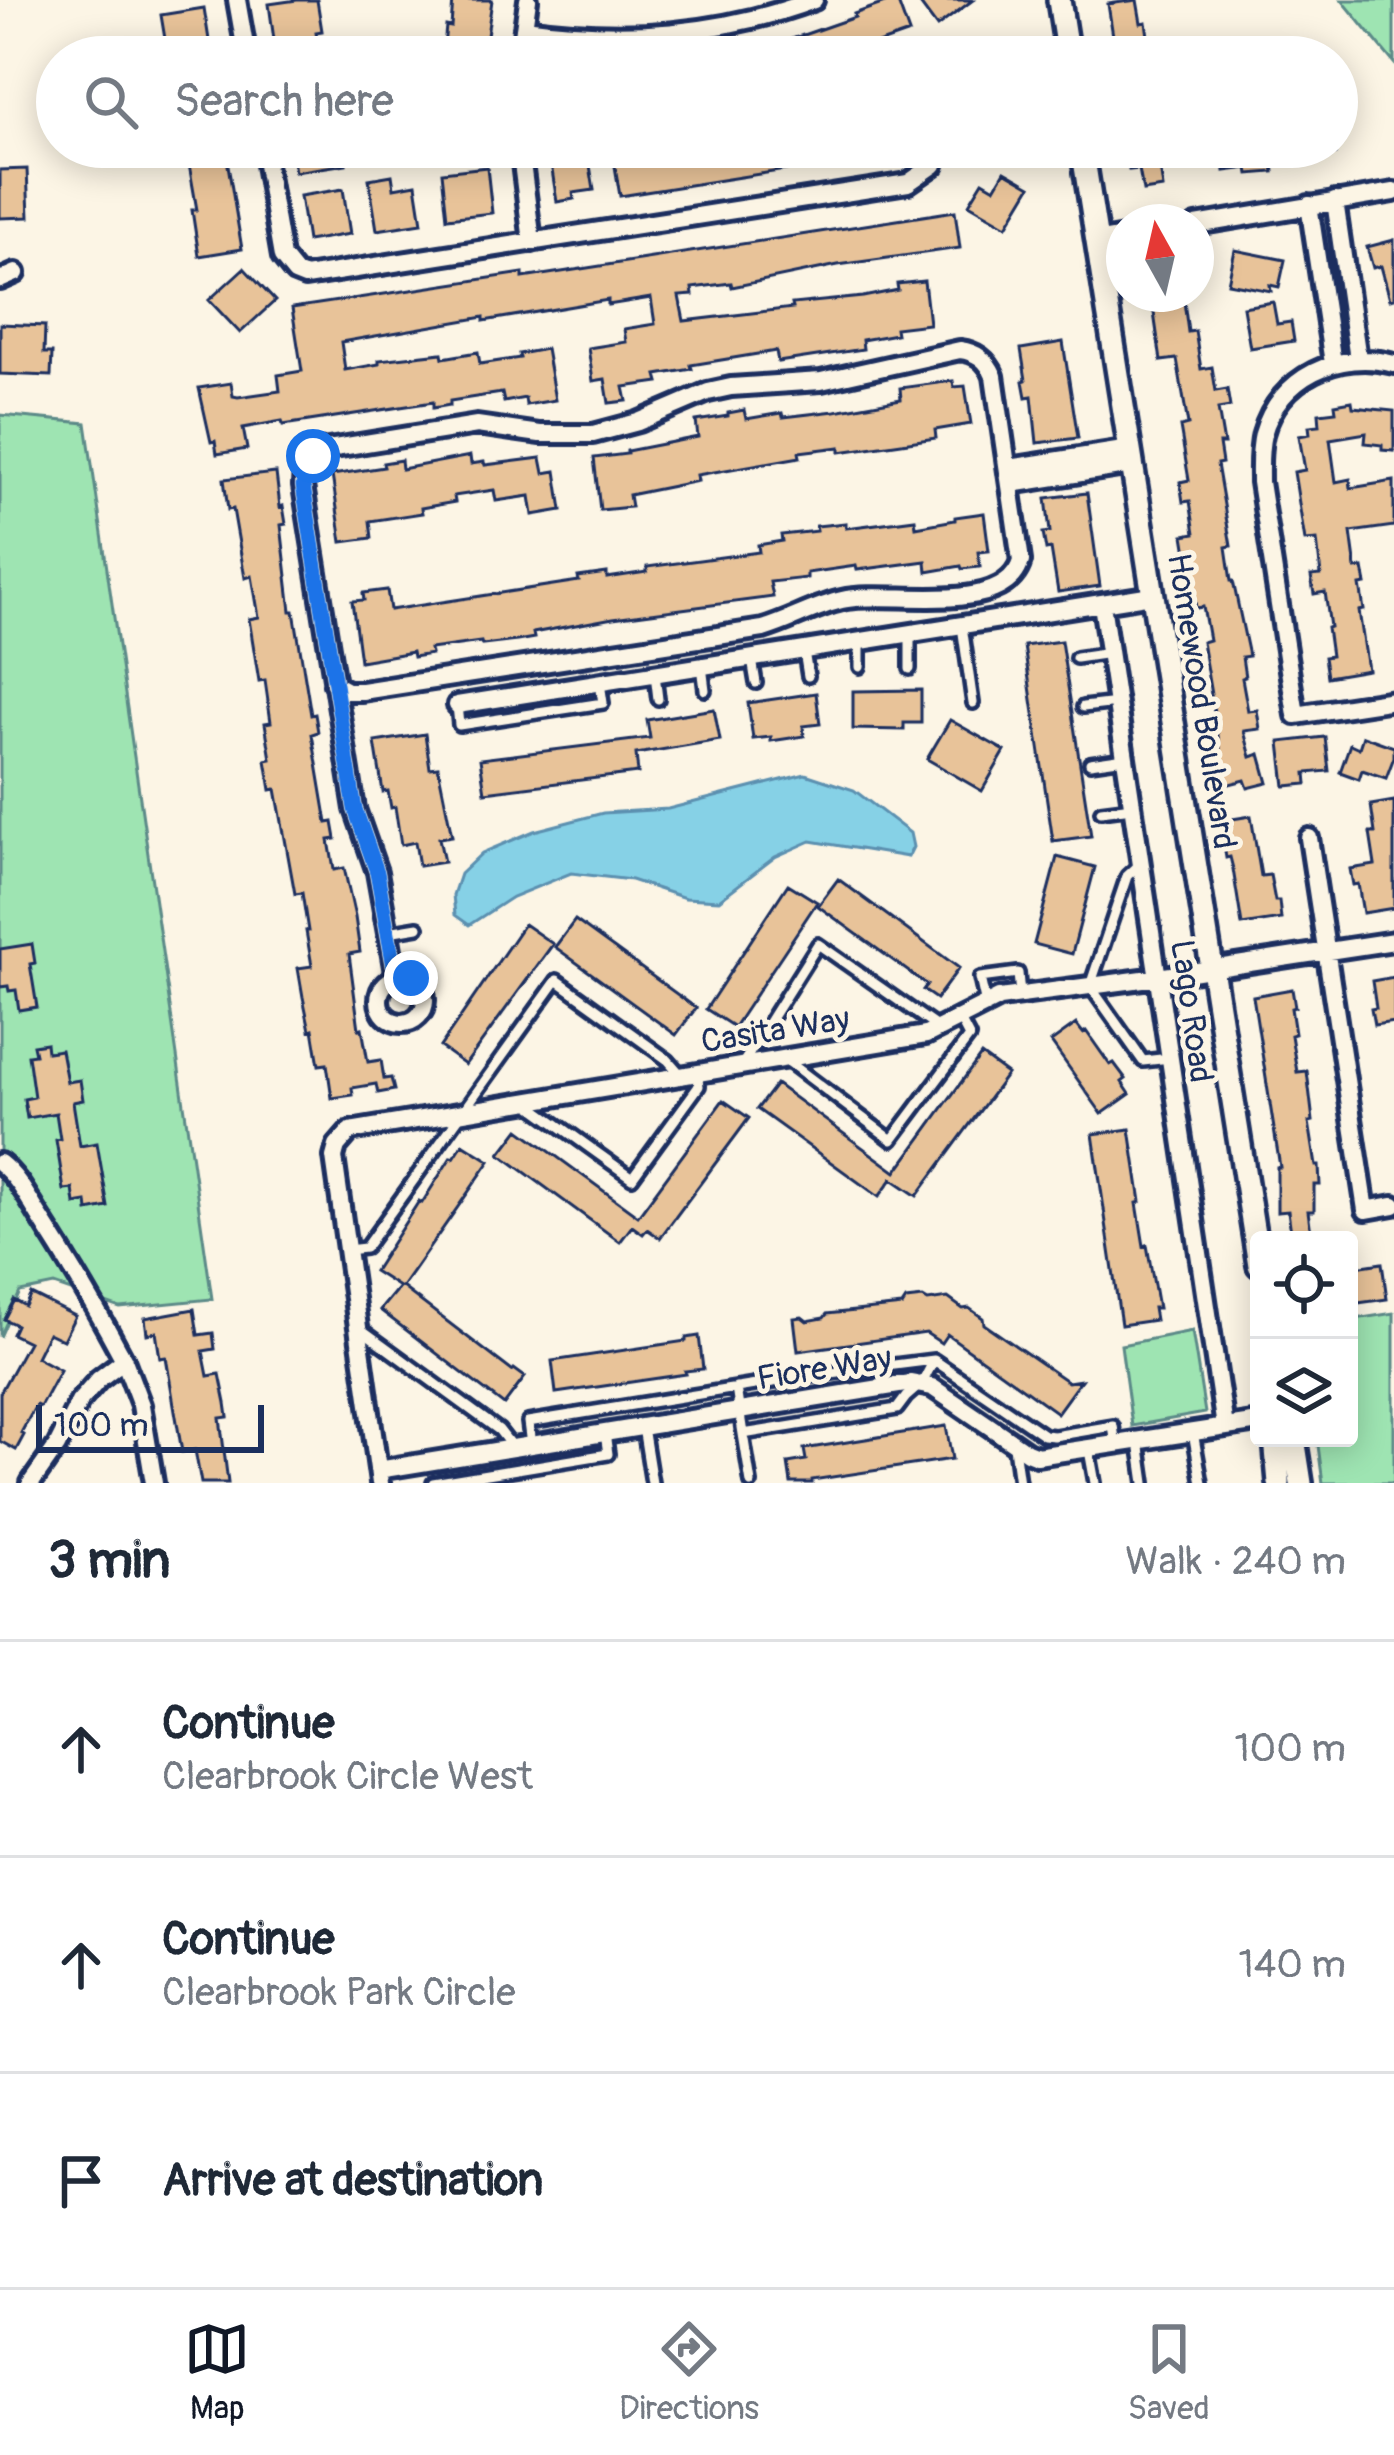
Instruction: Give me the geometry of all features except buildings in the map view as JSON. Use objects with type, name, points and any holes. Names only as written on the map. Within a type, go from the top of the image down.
[{"type":"street","points":[[237,0],[243,36]]},
{"type":"street","points":[[523,36],[528,0]]},
{"type":"street","points":[[632,36],[740,23],[814,0]]},
{"type":"street","points":[[1059,0],[1065,36]]},
{"type":"street","points":[[524,28],[600,36]]},
{"type":"street","points":[[266,168],[282,257],[305,277],[908,183],[930,168]]},
{"type":"street","points":[[523,168],[532,242]]},
{"type":"street","name":"Homewood Boulevard","points":[[1085,168],[1254,1231]]},
{"type":"street","points":[[1214,221],[1394,192]]},
{"type":"street","points":[[1335,201],[1346,361]]},
{"type":"street","points":[[1310,205],[1346,361]]},
{"type":"street","points":[[1096,242],[1106,240]]},
{"type":"street","points":[[334,685],[362,691],[764,629],[842,600],[957,596],[1003,588],[1022,561],[994,376],[982,358],[960,350],[821,380],[707,392],[638,422],[593,434],[540,434],[477,425],[322,450],[307,464],[303,486],[334,685],[355,809],[377,872],[396,978]]},
{"type":"street","points":[[1394,364],[1346,361],[1310,374],[1292,387],[1273,411],[1261,444],[1260,482],[1296,715],[1394,700]]},
{"type":"street","points":[[1010,476],[1131,457]]},
{"type":"street","points":[[457,705],[1152,595]]},
{"type":"street","name":"Lago Road","points":[[1102,604],[1225,1426]]},
{"type":"street","points":[[1309,838],[1366,1210],[1394,1205]]},
{"type":"street","name":"Casita Way","points":[[347,1250],[334,1157],[343,1137],[360,1128],[926,1035],[999,998],[1394,941]]},
{"type":"street","points":[[0,1163],[12,1173],[54,1239],[124,1360],[141,1405],[154,1483]]},
{"type":"street","points":[[347,1250],[379,1476]]},
{"type":"street","points":[[31,1483],[79,1402],[124,1360]]},
{"type":"street","name":"Fiore Way","points":[[379,1476],[417,1464],[922,1383],[1037,1456],[1250,1423]]},
{"type":"street","points":[[1276,1447],[1279,1483]]},
{"type":"street","points":[[1295,1447],[1301,1483]]},
{"type":"lane","points":[[962,626],[973,703]]},
{"type":"lane","points":[[910,634],[910,669]]},
{"type":"lane","points":[[860,642],[860,667]]},
{"type":"lane","points":[[804,651],[808,676]]},
{"type":"lane","points":[[1076,658],[1110,653]]},
{"type":"lane","points":[[752,659],[756,683]]},
{"type":"lane","points":[[702,666],[705,691]]},
{"type":"lane","points":[[655,674],[658,699]]},
{"type":"lane","points":[[1083,707],[1117,703]]},
{"type":"lane","points":[[1090,764],[1125,758]]},
{"type":"lane","points":[[1101,811],[1132,807]]},
{"type":"lane","points":[[1141,864],[1127,876],[1090,986],[1143,1061],[1170,1058]]},
{"type":"lane","points":[[388,932],[418,927]]},
{"type":"lane","points":[[742,1065],[818,944],[939,1028]]},
{"type":"lane","points":[[986,1005],[980,978],[1018,973],[1021,995]]},
{"type":"lane","points":[[347,1250],[365,1247],[557,980],[689,1074],[699,1086],[632,1178],[525,1101]]},
{"type":"lane","points":[[783,1058],[892,1140],[969,1037],[959,1018]]},
{"type":"lane","points":[[358,1327],[522,1447],[528,1423],[934,1360],[1044,1435],[1113,1426],[1116,1445]]},
{"type":"lane","points":[[743,1434],[897,1409],[922,1383],[934,1360]]},
{"type":"lane","points":[[736,1388],[751,1483]]},
{"type":"lane","points":[[644,1427],[652,1483]]},
{"type":"lane","points":[[1193,1432],[1202,1483]]},
{"type":"lane","points":[[433,1483],[608,1454],[605,1433]]},
{"type":"lane","points":[[1139,1441],[1145,1483]]},
{"type":"lane","points":[[1013,1443],[1019,1483]]},
{"type":"lane","points":[[1089,1450],[1095,1483]]},
{"type":"lane","points":[[417,1464],[420,1483]]},
{"type":"green space","points":[[1342,0],[1394,0],[1394,63]]},
{"type":"green space","points":[[0,415],[86,423],[212,1299],[120,1308],[54,1285],[20,1292],[0,1337]]},
{"type":"green space","points":[[1394,1313],[1394,1483],[1323,1483],[1318,1447],[1358,1447],[1358,1319]]},
{"type":"green space","points":[[1192,1331],[1205,1413],[1132,1426],[1121,1345]]},
{"type":"water","points":[[805,774],[854,790],[910,833],[913,847],[908,857],[811,841],[775,857],[719,900],[685,898],[631,880],[571,873],[512,897],[469,925],[455,915],[453,895],[460,874],[482,853],[534,831],[603,813],[668,809]]},
{"type":"route","points":[[313,456],[303,486],[355,809],[377,872],[396,978],[411,978]]}]
